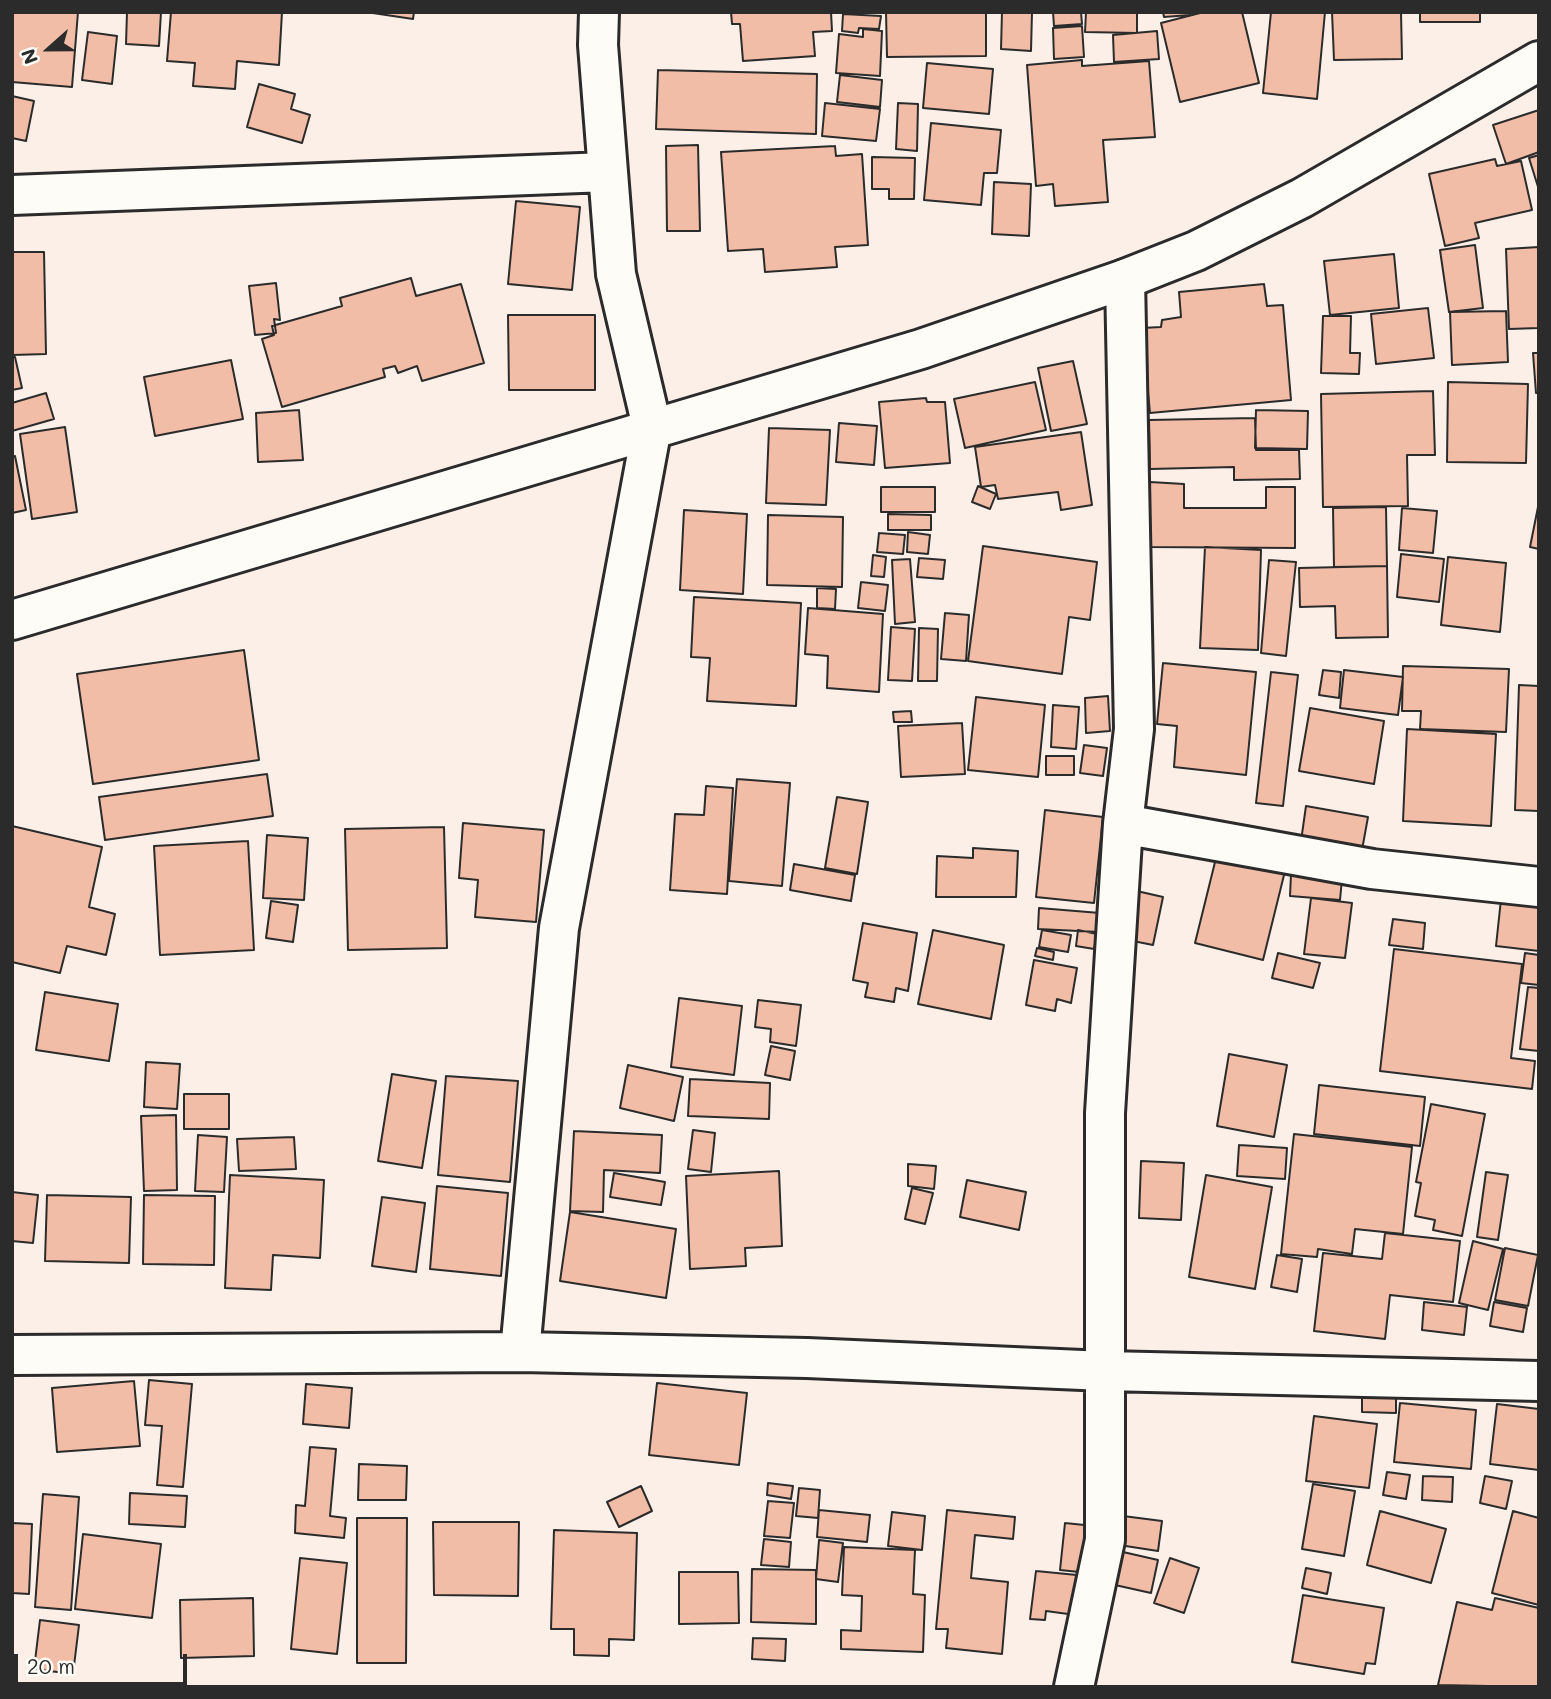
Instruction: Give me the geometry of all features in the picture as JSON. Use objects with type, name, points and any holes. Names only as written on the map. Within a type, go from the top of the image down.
[{"type":"street","points":[[520,1352],[559,928],[652,427],[616,274],[598,45],[599,12]]},
{"type":"street","points":[[12,620],[652,427],[921,349],[1125,279],[1196,251],[1302,198],[1539,61]]},
{"type":"street","points":[[12,195],[607,172]]},
{"type":"street","points":[[1074,1687],[1105,1540],[1105,1113],[1123,824],[1135,702],[1125,279]]},
{"type":"street","points":[[1123,824],[1373,869],[1539,887]]},
{"type":"street","points":[[12,1355],[520,1352],[807,1359],[1105,1371],[1539,1381]]},
{"type":"building","points":[[12,12],[78,12],[72,87],[12,82]]},
{"type":"building","points":[[127,12],[161,12],[159,46],[126,44]]},
{"type":"building","points":[[171,12],[282,12],[279,65],[237,61],[235,89],[193,86],[195,63],[167,61]]},
{"type":"building","points":[[366,12],[414,12],[413,19]]},
{"type":"building","points":[[731,12],[831,12],[832,31],[813,32],[815,56],[743,61],[740,24],[732,24]]},
{"type":"building","points":[[886,12],[986,12],[986,56],[887,57]]},
{"type":"building","points":[[1002,12],[1032,12],[1031,51],[1001,49]]},
{"type":"building","points":[[1053,12],[1081,12],[1082,24],[1054,26]]},
{"type":"building","points":[[1086,12],[1137,12],[1137,33],[1085,32]]},
{"type":"building","points":[[1163,12],[1189,12],[1190,15],[1164,17]]},
{"type":"building","points":[[1204,12],[1242,12],[1259,83],[1180,102],[1161,23]]},
{"type":"building","points":[[1271,12],[1325,12],[1317,99],[1263,93]]},
{"type":"building","points":[[1332,12],[1401,12],[1402,59],[1334,60]]},
{"type":"building","points":[[1420,12],[1480,12],[1480,22],[1420,22]]},
{"type":"building","points":[[843,14],[881,16],[879,29],[859,28],[858,33],[842,31]]},
{"type":"building","points":[[1082,26],[1084,57],[1054,59],[1053,28]]},
{"type":"building","points":[[863,29],[882,31],[880,76],[836,73],[839,34],[863,37]]},
{"type":"building","points":[[1157,31],[1159,59],[1114,62],[1113,35]]},
{"type":"building","points":[[88,32],[117,36],[112,84],[82,80]]},
{"type":"building","points":[[1082,60],[1082,66],[1149,61],[1155,137],[1103,140],[1108,202],[1055,206],[1053,184],[1036,186],[1027,65]]},
{"type":"building","points":[[927,63],[993,69],[989,114],[923,108]]},
{"type":"building","points":[[658,70],[817,74],[816,134],[656,129]]},
{"type":"building","points":[[840,75],[882,80],[880,107],[837,102]]},
{"type":"building","points":[[259,84],[295,94],[291,109],[310,115],[302,143],[247,127]]},
{"type":"building","points":[[12,96],[34,101],[26,141],[12,138]]},
{"type":"building","points":[[825,103],[880,109],[876,141],[822,136]]},
{"type":"building","points":[[898,103],[918,104],[917,151],[896,149]]},
{"type":"building","points":[[1539,110],[1539,152],[1506,164],[1493,125]]},
{"type":"building","points":[[931,123],[1001,130],[997,173],[984,173],[981,205],[924,200]]},
{"type":"building","points":[[698,145],[700,231],[667,231],[666,146]]},
{"type":"building","points":[[835,146],[836,156],[862,154],[868,245],[835,247],[837,267],[765,272],[763,249],[728,251],[721,152]]},
{"type":"building","points":[[1539,155],[1539,190],[1529,158]]},
{"type":"building","points":[[872,157],[915,158],[914,199],[889,199],[889,189],[872,189]]},
{"type":"building","points":[[1495,159],[1497,166],[1521,161],[1532,210],[1475,223],[1479,238],[1445,246],[1429,174]]},
{"type":"building","points":[[994,182],[1031,184],[1029,236],[992,234]]},
{"type":"building","points":[[516,201],[580,207],[572,290],[508,284]]},
{"type":"building","points":[[1475,245],[1483,308],[1449,312],[1440,250]]},
{"type":"building","points":[[1539,247],[1539,328],[1509,329],[1506,249]]},
{"type":"building","points":[[12,252],[44,252],[46,354],[12,355]]},
{"type":"building","points":[[1394,254],[1399,308],[1330,315],[1324,261]]},
{"type":"building","points":[[411,278],[416,296],[461,284],[484,363],[422,381],[417,366],[398,373],[395,366],[383,369],[385,377],[282,407],[262,339],[274,335],[272,326],[342,306],[340,298]]},
{"type":"building","points":[[276,283],[280,320],[274,319],[276,333],[255,335],[249,286]]},
{"type":"building","points":[[1264,284],[1267,306],[1283,305],[1291,400],[1150,413],[1142,328],[1161,327],[1162,320],[1181,317],[1179,292]]},
{"type":"building","points":[[1428,308],[1434,358],[1376,364],[1371,314]]},
{"type":"building","points":[[1506,311],[1508,362],[1452,365],[1450,312]]},
{"type":"building","points":[[508,315],[595,315],[595,390],[509,390]]},
{"type":"building","points":[[1323,316],[1351,316],[1350,353],[1360,353],[1359,374],[1321,373]]},
{"type":"building","points":[[1533,353],[1539,353],[1539,393],[1536,393]]},
{"type":"building","points":[[12,357],[15,357],[22,388],[12,390]]},
{"type":"building","points":[[231,360],[243,419],[155,436],[144,377]]},
{"type":"building","points":[[1073,361],[1087,424],[1051,431],[1038,368]]},
{"type":"building","points":[[1035,382],[1046,430],[965,448],[954,399]]},
{"type":"building","points":[[1448,382],[1528,384],[1526,463],[1447,462]]},
{"type":"building","points":[[1433,391],[1435,455],[1407,455],[1408,506],[1323,507],[1321,394]]},
{"type":"building","points":[[46,393],[54,419],[12,431],[12,403]]},
{"type":"building","points":[[926,398],[927,402],[945,402],[950,463],[885,468],[879,402]]},
{"type":"building","points":[[299,410],[303,460],[258,462],[256,413]]},
{"type":"building","points":[[1256,410],[1308,411],[1307,449],[1255,448]]},
{"type":"building","points":[[1255,418],[1256,450],[1299,450],[1300,479],[1234,480],[1234,467],[1150,469],[1149,420]]},
{"type":"building","points":[[839,423],[877,426],[874,465],[836,462]]},
{"type":"building","points":[[65,427],[77,512],[32,519],[20,434]]},
{"type":"building","points":[[769,428],[830,430],[826,505],[766,503]]},
{"type":"building","points":[[1081,432],[1092,505],[1061,510],[1058,492],[998,499],[995,485],[981,487],[975,447]]},
{"type":"building","points":[[15,456],[26,510],[12,513],[12,457]]},
{"type":"building","points":[[1150,482],[1184,484],[1184,508],[1266,508],[1266,487],[1295,487],[1295,548],[1149,547]]},
{"type":"building","points":[[978,486],[996,494],[990,509],[972,502]]},
{"type":"building","points":[[881,487],[935,487],[935,512],[881,512]]},
{"type":"building","points":[[1539,502],[1539,549],[1530,547]]},
{"type":"building","points":[[1386,507],[1387,566],[1334,567],[1333,508]]},
{"type":"building","points":[[1402,508],[1437,511],[1433,553],[1399,550]]},
{"type":"building","points":[[684,510],[747,514],[743,594],[680,590]]},
{"type":"building","points":[[888,514],[931,515],[931,530],[888,530]]},
{"type":"building","points":[[768,515],[843,517],[842,587],[767,585]]},
{"type":"building","points":[[908,532],[930,535],[928,554],[907,552]]},
{"type":"building","points":[[879,533],[905,535],[903,554],[877,552]]},
{"type":"building","points":[[983,546],[1097,562],[1090,620],[1069,617],[1062,674],[968,661]]},
{"type":"building","points":[[1205,547],[1261,550],[1258,650],[1200,648]]},
{"type":"building","points":[[1401,554],[1444,559],[1439,602],[1397,597]]},
{"type":"building","points":[[873,555],[886,557],[884,577],[871,576]]},
{"type":"building","points":[[1448,557],[1506,563],[1500,632],[1441,625]]},
{"type":"building","points":[[919,558],[945,560],[943,579],[917,577]]},
{"type":"building","points":[[910,559],[915,622],[895,624],[892,560]]},
{"type":"building","points":[[1269,560],[1296,562],[1286,656],[1261,653]]},
{"type":"building","points":[[1387,566],[1388,637],[1336,638],[1335,606],[1300,607],[1299,568]]},
{"type":"building","points":[[861,582],[888,585],[885,611],[858,608]]},
{"type":"building","points":[[817,588],[836,589],[835,609],[817,608]]},
{"type":"building","points":[[694,597],[801,603],[796,706],[707,701],[710,658],[691,657]]},
{"type":"building","points":[[808,608],[883,614],[879,692],[827,688],[828,656],[805,654]]},
{"type":"building","points":[[945,613],[969,615],[966,661],[941,659]]},
{"type":"building","points":[[891,627],[915,629],[912,681],[888,680]]},
{"type":"building","points":[[919,628],[938,629],[937,681],[918,681]]},
{"type":"building","points":[[244,650],[259,760],[93,784],[77,674]]},
{"type":"building","points":[[1163,663],[1256,672],[1246,775],[1174,767],[1177,726],[1157,724]]},
{"type":"building","points":[[1403,666],[1509,669],[1506,732],[1420,729],[1421,711],[1402,711]]},
{"type":"building","points":[[1323,670],[1341,672],[1339,698],[1319,695]]},
{"type":"building","points":[[1344,670],[1403,677],[1398,715],[1340,708]]},
{"type":"building","points":[[1271,672],[1298,675],[1283,806],[1256,803]]},
{"type":"building","points":[[1519,685],[1539,686],[1539,811],[1515,810]]},
{"type":"building","points":[[1108,696],[1110,731],[1086,733],[1085,698]]},
{"type":"building","points":[[976,697],[1045,705],[1038,777],[968,770]]},
{"type":"building","points":[[1053,705],[1079,707],[1076,749],[1051,747]]},
{"type":"building","points":[[1310,708],[1384,721],[1374,784],[1299,771]]},
{"type":"building","points":[[911,711],[912,722],[894,722],[893,712]]},
{"type":"building","points":[[962,723],[965,774],[901,777],[898,726]]},
{"type":"building","points":[[1407,729],[1496,734],[1491,826],[1403,821]]},
{"type":"building","points":[[1084,745],[1107,748],[1103,776],[1080,773]]},
{"type":"building","points":[[1046,756],[1074,756],[1074,775],[1046,775]]},
{"type":"building","points":[[267,774],[273,816],[105,840],[99,797]]},
{"type":"building","points":[[737,779],[790,783],[782,886],[729,881]]},
{"type":"building","points":[[706,786],[733,788],[727,894],[670,890],[675,814],[704,815]]},
{"type":"building","points":[[837,797],[868,802],[857,874],[825,868]]},
{"type":"building","points":[[1306,806],[1368,817],[1362,850],[1301,841]]},
{"type":"building","points":[[1045,810],[1103,817],[1094,903],[1036,897]]},
{"type":"building","points":[[463,823],[544,830],[536,922],[475,917],[478,880],[459,878]]},
{"type":"building","points":[[12,826],[102,847],[89,907],[115,914],[106,955],[67,946],[60,973],[12,962]]},
{"type":"building","points":[[444,827],[447,948],[348,950],[345,829]]},
{"type":"building","points":[[267,835],[308,838],[304,900],[263,898]]},
{"type":"building","points":[[248,841],[254,950],[160,955],[154,846]]},
{"type":"building","points":[[973,848],[1018,851],[1016,897],[936,897],[937,856],[973,858]]},
{"type":"building","points":[[1217,854],[1285,871],[1263,960],[1195,943]]},
{"type":"building","points":[[794,864],[855,875],[851,901],[790,890]]},
{"type":"building","points":[[1291,874],[1342,879],[1340,900],[1290,896]]},
{"type":"building","points":[[1128,889],[1163,897],[1153,945],[1118,938]]},
{"type":"building","points":[[1502,890],[1539,894],[1539,951],[1496,946]]},
{"type":"building","points":[[1311,898],[1352,903],[1345,958],[1304,954]]},
{"type":"building","points":[[271,901],[298,905],[293,942],[266,938]]},
{"type":"building","points":[[1039,908],[1100,913],[1099,932],[1038,929]]},
{"type":"building","points":[[1393,919],[1425,923],[1423,949],[1389,945]]},
{"type":"building","points":[[863,923],[917,933],[908,991],[896,988],[894,1002],[865,997],[868,983],[853,980]]},
{"type":"building","points":[[933,930],[1004,945],[991,1019],[918,1004]]},
{"type":"building","points":[[1042,930],[1071,935],[1068,952],[1039,947]]},
{"type":"building","points":[[1078,930],[1097,934],[1094,949],[1076,946]]},
{"type":"building","points":[[1037,948],[1054,952],[1053,960],[1035,956]]},
{"type":"building","points":[[1394,949],[1522,964],[1511,1058],[1535,1061],[1532,1089],[1380,1071]]},
{"type":"building","points":[[1278,953],[1320,963],[1313,988],[1272,978]]},
{"type":"building","points":[[1525,953],[1539,955],[1539,985],[1521,983]]},
{"type":"building","points":[[1034,960],[1077,968],[1071,1003],[1057,999],[1055,1011],[1026,1005]]},
{"type":"building","points":[[1528,987],[1539,988],[1539,1051],[1520,1049]]},
{"type":"building","points":[[45,992],[118,1004],[109,1061],[36,1050]]},
{"type":"building","points":[[679,998],[742,1006],[734,1075],[671,1067]]},
{"type":"building","points":[[758,1000],[801,1005],[796,1046],[770,1042],[771,1029],[755,1027]]},
{"type":"building","points":[[771,1046],[795,1051],[790,1080],[765,1075]]},
{"type":"building","points":[[1229,1054],[1287,1065],[1274,1137],[1217,1126]]},
{"type":"building","points":[[146,1062],[180,1064],[177,1109],[144,1107]]},
{"type":"building","points":[[628,1065],[683,1077],[674,1121],[620,1108]]},
{"type":"building","points":[[392,1074],[436,1081],[422,1168],[378,1161]]},
{"type":"building","points":[[446,1076],[518,1081],[510,1182],[438,1175]]},
{"type":"building","points":[[690,1079],[770,1083],[769,1119],[688,1116]]},
{"type":"building","points":[[1319,1085],[1425,1097],[1420,1146],[1314,1134]]},
{"type":"building","points":[[184,1094],[229,1094],[229,1129],[184,1129]]},
{"type":"building","points":[[1431,1104],[1485,1114],[1462,1236],[1433,1230],[1435,1220],[1415,1216],[1421,1183],[1416,1182]]},
{"type":"building","points":[[176,1115],[177,1190],[144,1191],[141,1116]]},
{"type":"building","points":[[693,1130],[715,1133],[711,1172],[688,1169]]},
{"type":"building","points":[[574,1131],[662,1135],[660,1173],[604,1170],[603,1212],[570,1211]]},
{"type":"building","points":[[1294,1134],[1412,1147],[1403,1234],[1355,1229],[1352,1254],[1318,1249],[1317,1257],[1281,1254]]},
{"type":"building","points":[[198,1135],[227,1137],[224,1192],[195,1191]]},
{"type":"building","points":[[294,1137],[296,1169],[239,1171],[237,1139]]},
{"type":"building","points":[[1239,1145],[1287,1148],[1285,1179],[1237,1176]]},
{"type":"building","points":[[1141,1161],[1184,1163],[1181,1220],[1139,1218]]},
{"type":"building","points":[[908,1164],[936,1166],[934,1189],[908,1186]]},
{"type":"building","points":[[779,1171],[782,1246],[745,1248],[746,1266],[690,1269],[686,1176]]},
{"type":"building","points":[[1486,1172],[1508,1175],[1498,1240],[1477,1237]]},
{"type":"building","points":[[614,1173],[665,1182],[661,1205],[610,1197]]},
{"type":"building","points":[[230,1175],[324,1180],[320,1258],[273,1255],[271,1290],[225,1288]]},
{"type":"building","points":[[1206,1175],[1272,1187],[1255,1289],[1189,1277]]},
{"type":"building","points":[[967,1180],[1026,1192],[1019,1230],[960,1217]]},
{"type":"building","points":[[437,1186],[508,1193],[501,1276],[430,1269]]},
{"type":"building","points":[[912,1188],[933,1193],[925,1224],[905,1219]]},
{"type":"building","points":[[12,1192],[38,1195],[33,1243],[12,1241]]},
{"type":"building","points":[[47,1195],[131,1197],[129,1263],[45,1261]]},
{"type":"building","points":[[144,1195],[215,1196],[214,1265],[143,1264]]},
{"type":"building","points":[[382,1197],[425,1203],[416,1272],[372,1266]]},
{"type":"building","points":[[570,1212],[676,1229],[666,1298],[560,1281]]},
{"type":"building","points":[[1385,1233],[1460,1241],[1453,1302],[1390,1295],[1385,1339],[1314,1331],[1323,1253],[1382,1259]]},
{"type":"building","points":[[1473,1241],[1503,1249],[1488,1310],[1459,1303]]},
{"type":"building","points":[[1505,1248],[1538,1255],[1528,1306],[1495,1300]]},
{"type":"building","points":[[1277,1255],[1302,1259],[1297,1292],[1271,1287]]},
{"type":"building","points":[[1424,1302],[1467,1307],[1464,1335],[1422,1330]]},
{"type":"building","points":[[1494,1302],[1527,1308],[1523,1332],[1490,1326]]},
{"type":"building","points":[[149,1380],[192,1384],[183,1487],[157,1485],[162,1426],[145,1425]]},
{"type":"building","points":[[134,1381],[140,1446],[57,1452],[52,1388]]},
{"type":"building","points":[[657,1383],[747,1393],[739,1465],[649,1455]]},
{"type":"building","points":[[306,1384],[352,1388],[349,1428],[303,1424]]},
{"type":"building","points":[[1362,1391],[1396,1391],[1396,1413],[1362,1412]]},
{"type":"building","points":[[1400,1403],[1476,1410],[1471,1469],[1394,1462]]},
{"type":"building","points":[[1497,1404],[1539,1409],[1539,1470],[1490,1464]]},
{"type":"building","points":[[1314,1416],[1377,1424],[1369,1488],[1306,1481]]},
{"type":"building","points":[[310,1447],[336,1449],[330,1516],[346,1518],[344,1538],[295,1533],[296,1505],[305,1506]]},
{"type":"building","points":[[359,1464],[407,1466],[406,1500],[358,1500]]},
{"type":"building","points":[[1387,1472],[1410,1475],[1406,1499],[1383,1495]]},
{"type":"building","points":[[1423,1476],[1453,1477],[1452,1502],[1422,1500]]},
{"type":"building","points":[[1485,1476],[1512,1481],[1506,1509],[1480,1503]]},
{"type":"building","points":[[768,1483],[793,1486],[791,1499],[767,1495]]},
{"type":"building","points":[[1313,1484],[1355,1491],[1344,1556],[1302,1549]]},
{"type":"building","points":[[641,1486],[652,1511],[619,1527],[607,1502]]},
{"type":"building","points":[[799,1488],[820,1490],[818,1518],[796,1516]]},
{"type":"building","points":[[130,1493],[187,1496],[185,1527],[129,1524]]},
{"type":"building","points":[[43,1494],[79,1497],[71,1610],[35,1607]]},
{"type":"building","points":[[768,1501],[794,1503],[790,1538],[764,1536]]},
{"type":"building","points":[[819,1510],[870,1515],[867,1542],[817,1537]]},
{"type":"building","points":[[947,1510],[1015,1517],[1013,1539],[975,1535],[971,1578],[1008,1582],[1002,1654],[946,1648],[948,1629],[936,1629]]},
{"type":"building","points":[[1380,1511],[1446,1529],[1431,1583],[1367,1565]]},
{"type":"building","points":[[1513,1511],[1539,1518],[1539,1605],[1492,1593]]},
{"type":"building","points":[[892,1512],[925,1516],[922,1550],[888,1546]]},
{"type":"building","points":[[1123,1516],[1162,1521],[1158,1551],[1119,1545]]},
{"type":"building","points":[[357,1518],[407,1518],[406,1663],[357,1663]]},
{"type":"building","points":[[433,1522],[519,1522],[518,1596],[434,1595]]},
{"type":"building","points":[[12,1523],[32,1524],[29,1594],[12,1593]]},
{"type":"building","points":[[1065,1523],[1094,1526],[1089,1573],[1060,1570]]},
{"type":"building","points":[[554,1530],[637,1533],[634,1640],[609,1639],[609,1656],[574,1655],[574,1629],[551,1629]]},
{"type":"building","points":[[83,1534],[161,1544],[152,1618],[75,1609]]},
{"type":"building","points":[[764,1539],[791,1542],[789,1567],[761,1565]]},
{"type":"building","points":[[819,1540],[843,1543],[838,1582],[816,1579]]},
{"type":"building","points":[[844,1547],[915,1550],[913,1594],[925,1595],[923,1652],[841,1649],[841,1630],[861,1631],[862,1596],[842,1595]]},
{"type":"building","points":[[1123,1552],[1158,1560],[1151,1593],[1115,1585]]},
{"type":"building","points":[[300,1558],[347,1563],[337,1654],[291,1649]]},
{"type":"building","points":[[1170,1558],[1199,1568],[1184,1613],[1154,1603]]},
{"type":"building","points":[[1306,1568],[1331,1573],[1327,1594],[1302,1588]]},
{"type":"building","points":[[752,1569],[816,1570],[816,1624],[751,1622]]},
{"type":"building","points":[[1036,1571],[1087,1576],[1083,1616],[1046,1611],[1045,1620],[1030,1619]]},
{"type":"building","points":[[679,1572],[738,1572],[739,1623],[679,1624]]},
{"type":"building","points":[[1303,1595],[1384,1608],[1375,1664],[1366,1663],[1364,1674],[1292,1662]]},
{"type":"building","points":[[253,1598],[254,1656],[181,1658],[180,1600]]},
{"type":"building","points":[[1495,1598],[1539,1608],[1539,1687],[1438,1685],[1457,1602],[1492,1610]]},
{"type":"building","points":[[40,1620],[79,1625],[73,1674],[34,1669]]},
{"type":"building","points":[[753,1638],[786,1639],[785,1661],[752,1659]]}]
